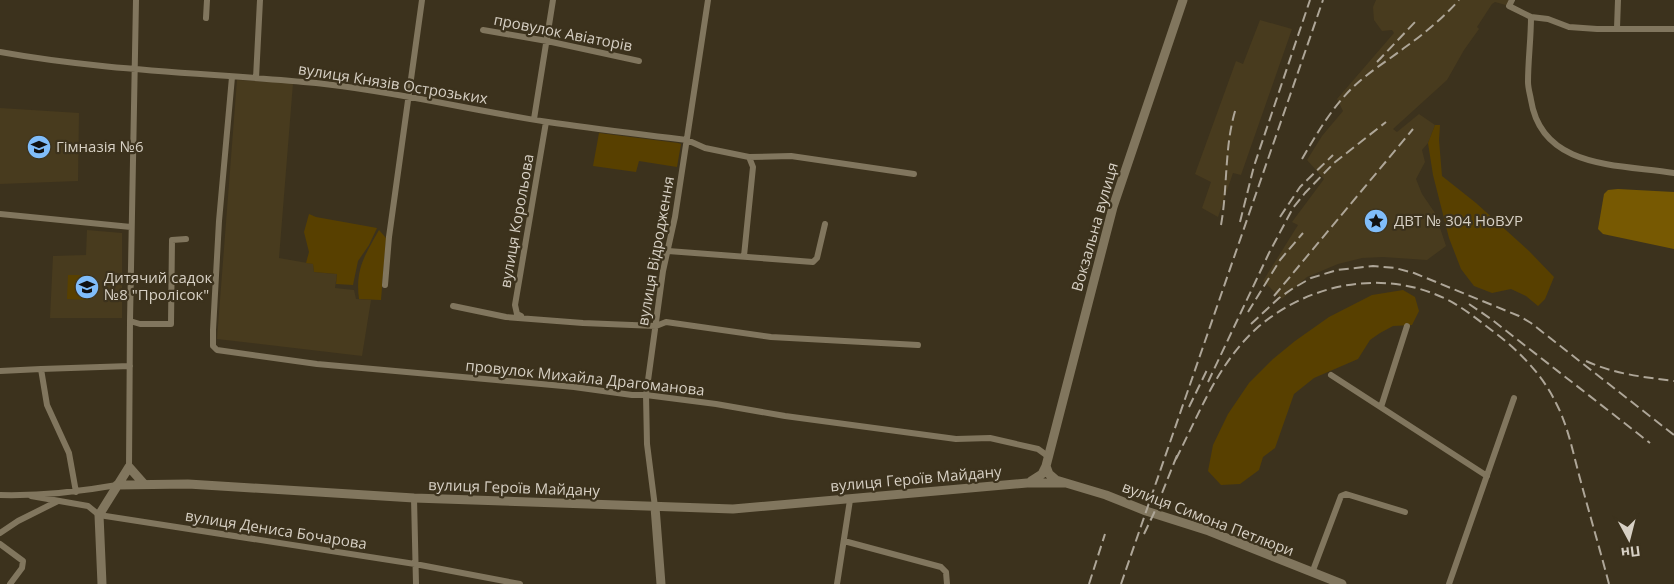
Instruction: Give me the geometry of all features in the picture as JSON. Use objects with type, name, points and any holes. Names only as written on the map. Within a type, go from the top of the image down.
[{"type":"street","points":[[102,584],[99,515],[129,466],[131,226],[136,0]]},
{"type":"street","points":[[206,18],[207,0]]},
{"type":"street","points":[[256,78],[260,0]]},
{"type":"street","points":[[385,285],[389,237],[422,0]]},
{"type":"street","points":[[534,119],[553,0]]},
{"type":"street","name":"вулиця Відродження","points":[[655,508],[647,444],[646,395],[668,251],[676,216],[708,0]]},
{"type":"street","name":"Вокзальна вулиця","points":[[1048,461],[1113,207],[1183,0]]},
{"type":"street","points":[[1512,0],[1509,6],[1531,17],[1548,19],[1569,26],[1597,29],[1674,29]]},
{"type":"street","points":[[1617,28],[1618,0]]},
{"type":"street","points":[[1531,17],[1528,83],[1532,110],[1538,124],[1547,137],[1558,147],[1582,159],[1603,164],[1645,168],[1674,174]]},
{"type":"street","name":"провулок Авіаторів","points":[[483,30],[639,61]]},
{"type":"street","name":"вулиця Князів Острозьких","points":[[0,52],[21,56],[135,68],[317,84],[409,97],[546,122],[687,140],[704,148],[749,157],[791,156],[914,174]]},
{"type":"street","name":"провулок Михайла Драгоманова","points":[[232,77],[219,221],[213,346],[217,350],[317,364],[646,395],[956,439],[990,438],[1038,449],[1048,461]]},
{"type":"street","name":"вулиця Корольова","points":[[525,317],[517,314],[515,305],[546,122]]},
{"type":"street","points":[[744,256],[753,167],[749,157]]},
{"type":"street","points":[[0,214],[131,226]]},
{"type":"street","points":[[668,251],[813,262],[817,258],[825,224]]},
{"type":"street","points":[[130,321],[140,324],[171,324],[172,240],[186,239]]},
{"type":"street","points":[[453,306],[506,317],[656,326],[666,322],[771,337],[918,345]]},
{"type":"street","points":[[1381,407],[1407,326]]},
{"type":"street","points":[[0,371],[130,366]]},
{"type":"street","points":[[41,369],[47,405],[69,453],[76,492]]},
{"type":"street","points":[[1332,375],[1487,476]]},
{"type":"street","points":[[1449,584],[1514,398]]},
{"type":"street","points":[[1027,483],[1042,474],[1048,461]]},
{"type":"street","points":[[1048,461],[1049,474],[1056,480],[1064,483]]},
{"type":"street","points":[[129,466],[144,484]]},
{"type":"street","name":"вулиця Героїв Майдану","points":[[0,496],[31,496],[76,492],[117,485],[188,484],[414,498],[655,508],[733,509],[1027,483],[1064,483]]},
{"type":"street","name":"вулиця Симона Петлюри","points":[[1064,483],[1106,495],[1146,511],[1209,531],[1342,584]]},
{"type":"street","points":[[1312,573],[1341,496],[1346,494],[1405,512]]},
{"type":"street","name":"вулиця Дениса Бочарова","points":[[31,496],[88,506],[99,515],[415,564],[520,584]]},
{"type":"street","points":[[414,498],[416,584]]},
{"type":"street","points":[[837,584],[850,500]]},
{"type":"street","points":[[0,533],[18,521],[58,501]]},
{"type":"street","points":[[655,508],[661,584]]},
{"type":"street","points":[[844,541],[941,567],[946,572],[947,584]]},
{"type":"street","points":[[0,544],[23,561],[22,568],[10,584]]},
{"type":"shaded area","points":[[1376,0],[1512,0],[1509,6],[1495,2],[1492,4],[1477,27],[1479,29],[1464,50],[1447,80],[1393,129],[1397,132],[1419,114],[1435,125],[1428,143],[1422,150],[1425,162],[1416,179],[1422,194],[1435,213],[1446,246],[1427,260],[1383,257],[1362,258],[1338,264],[1307,277],[1282,299],[1263,281],[1298,225],[1292,222],[1324,179],[1307,160],[1322,136],[1343,111],[1337,99],[1394,33],[1392,30],[1382,31],[1374,20],[1373,7]]},
{"type":"shaded area","points":[[1260,20],[1292,29],[1241,175],[1233,173],[1218,217],[1202,208],[1211,182],[1195,174],[1236,61],[1243,64]]},
{"type":"shaded area","points":[[237,80],[293,83],[279,258],[313,264],[314,272],[337,274],[335,288],[354,290],[356,299],[371,300],[362,356],[217,339]]},
{"type":"shaded area","name":"Гімназія №6","points":[[0,108],[79,113],[78,181],[0,184]]},
{"type":"shaded area","points":[[1435,125],[1440,125],[1439,140],[1442,176],[1476,203],[1529,251],[1554,277],[1545,299],[1538,306],[1526,296],[1511,289],[1492,293],[1474,286],[1461,269],[1449,238],[1433,175],[1428,143]]},
{"type":"shaded area","points":[[599,133],[681,144],[677,167],[639,161],[636,172],[593,166]]},
{"type":"shaded area","points":[[1608,190],[1674,192],[1674,249],[1603,234],[1598,229],[1604,194]]},
{"type":"shaded area","points":[[309,214],[316,217],[377,228],[369,245],[358,261],[353,285],[336,284],[337,274],[314,272],[313,264],[306,263],[309,252],[304,232]]},
{"type":"shaded area","name":"Дитячий садок №8 \"Пролісок\"","points":[[87,230],[122,233],[122,318],[50,318],[53,256],[86,255]]},
{"type":"shaded area","points":[[379,230],[386,238],[381,300],[359,299],[358,279],[362,263]]},
{"type":"shaded area","points":[[68,275],[89,275],[88,300],[67,299]]},
{"type":"shaded area","points":[[1403,290],[1415,297],[1419,311],[1412,325],[1393,326],[1380,333],[1370,340],[1358,359],[1314,378],[1294,394],[1275,448],[1263,457],[1259,470],[1240,484],[1221,485],[1208,471],[1213,445],[1228,414],[1249,383],[1273,359],[1329,317],[1372,295]]},
{"type":"railway","points":[[1240,222],[1254,166],[1310,0]]},
{"type":"railway","points":[[1121,584],[1323,0]]},
{"type":"railway","points":[[1302,159],[1328,117],[1343,98],[1372,71],[1426,31],[1459,0]]},
{"type":"railway","points":[[1377,62],[1416,21]]},
{"type":"railway","points":[[1221,225],[1228,151],[1236,108]]},
{"type":"railway","points":[[1208,382],[1269,253],[1293,208],[1334,163],[1386,122]]},
{"type":"railway","points":[[1274,296],[1413,129]]},
{"type":"railway","points":[[1280,217],[1300,187],[1333,155]]},
{"type":"railway","points":[[1248,312],[1280,260],[1303,233]]},
{"type":"railway","points":[[1251,324],[1279,298],[1311,278],[1337,270],[1373,266],[1395,268],[1414,273],[1519,316],[1531,323],[1674,435]]},
{"type":"railway","points":[[1176,459],[1210,390],[1231,357],[1257,328],[1277,313],[1299,300],[1347,285],[1371,283],[1396,284],[1420,289],[1444,298],[1476,318],[1521,355],[1544,382],[1560,411],[1566,428],[1609,584]]},
{"type":"railway","points":[[1469,304],[1491,319],[1650,443]]},
{"type":"railway","points":[[1586,361],[1618,372],[1674,381]]},
{"type":"railway","points":[[1189,407],[1207,370]]},
{"type":"railway","points":[[1144,534],[1178,453]]},
{"type":"railway","points":[[1089,584],[1105,534]]},
{"type":"place","name":"Гімназія №6","points":[[39,147]]},
{"type":"place","name":"ДВТ № 304 НоВУР","points":[[1376,221]]},
{"type":"place","name":"Дитячий садок №8 \"Пролісок\"","points":[[87,287]]}]
